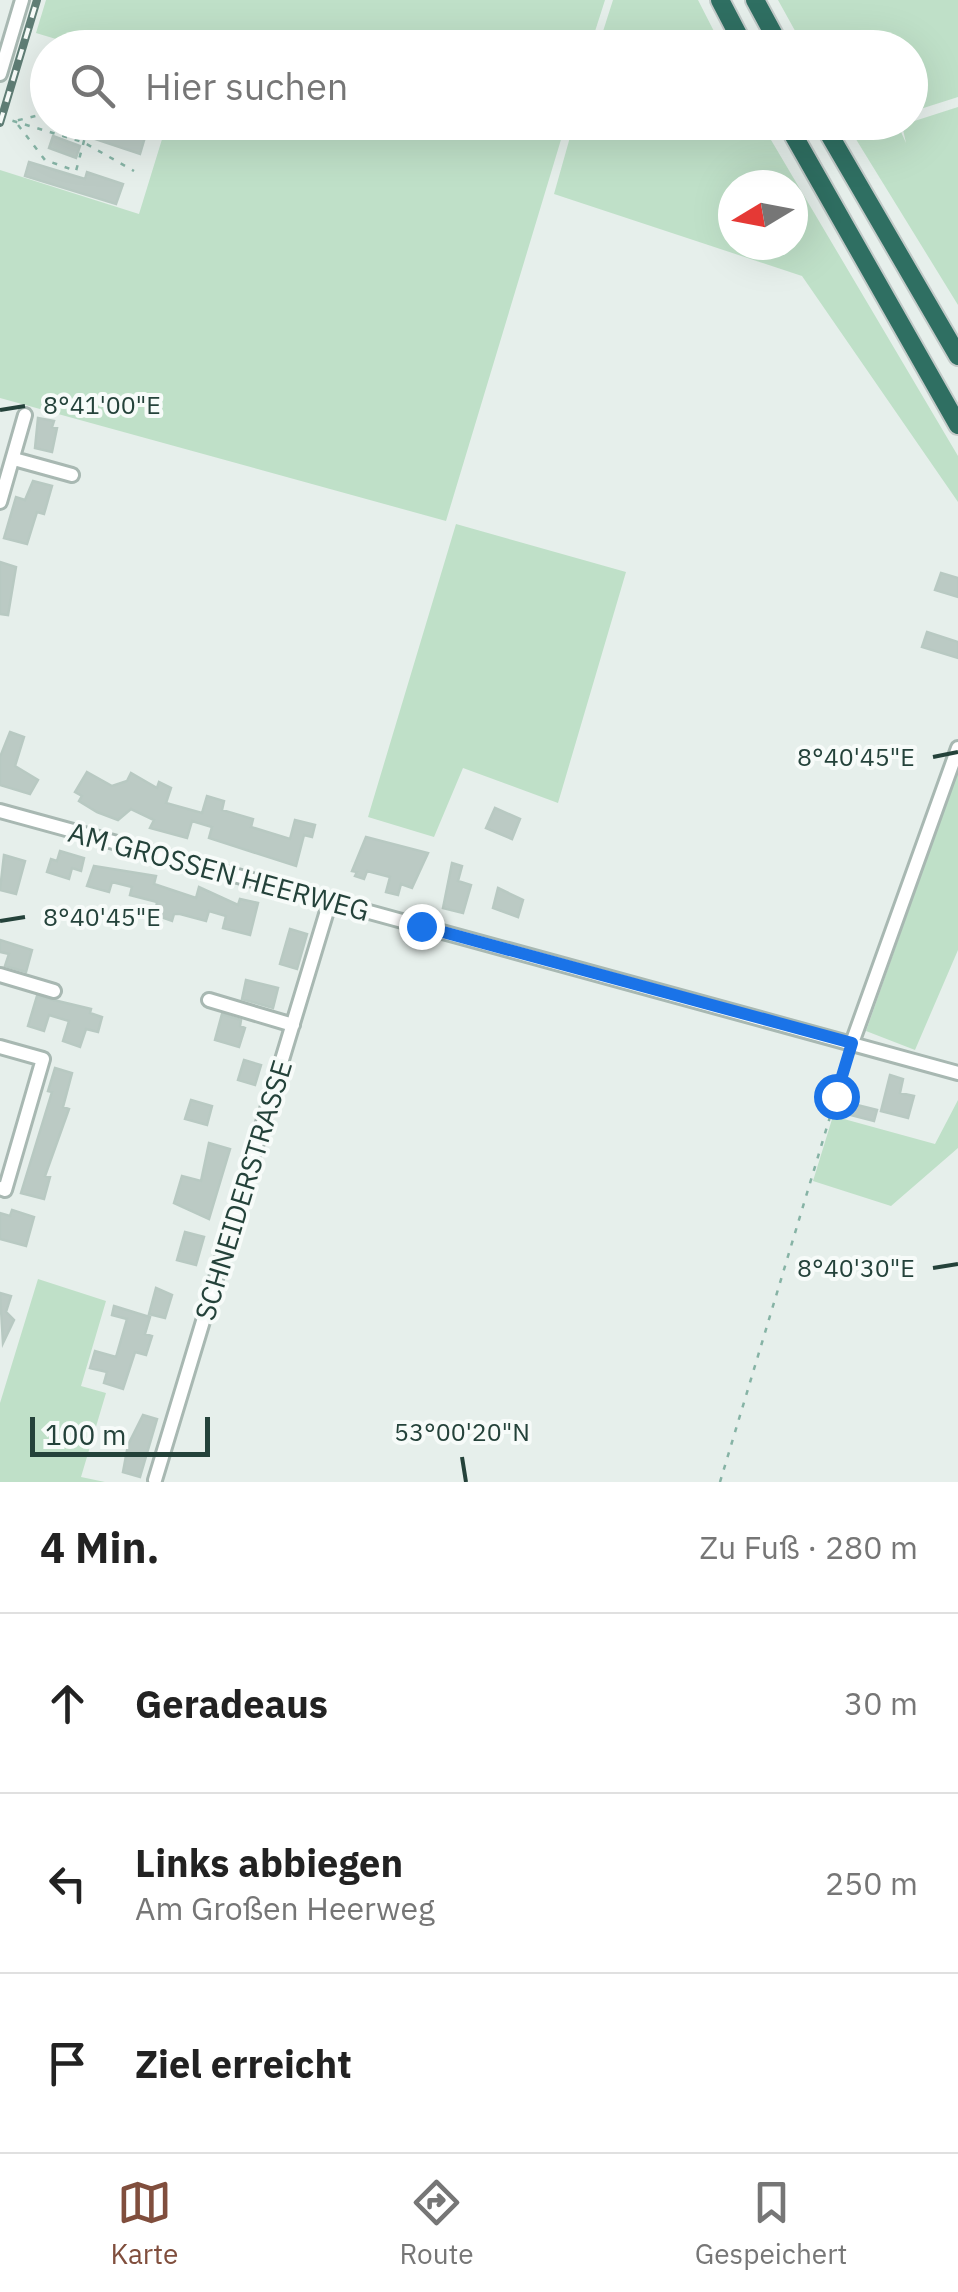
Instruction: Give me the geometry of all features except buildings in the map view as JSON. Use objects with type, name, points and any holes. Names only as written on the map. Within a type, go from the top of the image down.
[{"type":"highway","points":[[720,0],[736,30]]},
{"type":"highway","points":[[756,0],[772,30]]},
{"type":"highway","points":[[796,140],[958,425]]},
{"type":"highway","points":[[832,140],[958,356]]},
{"type":"street","points":[[0,74],[22,0]]},
{"type":"street","points":[[0,502],[25,414]]},
{"type":"street","points":[[14,460],[72,476]]},
{"type":"street","points":[[852,1043],[958,748]]},
{"type":"street","name":"AM GROSSEN HEERWEG","points":[[0,811],[958,1073]]},
{"type":"street","name":"SCHNEIDERSTRASSE","points":[[155,1480],[330,901]]},
{"type":"street","points":[[0,974],[54,991]]},
{"type":"street","points":[[209,1000],[292,1025]]},
{"type":"street","points":[[0,1047],[42,1060],[5,1190],[0,1188]]},
{"type":"path","points":[[0,117],[30,126]]},
{"type":"path","points":[[15,121],[30,117]]},
{"type":"path","points":[[15,121],[30,140]]},
{"type":"path","points":[[30,140],[46,160],[76,171],[84,142]]},
{"type":"path","points":[[77,140],[134,171]]},
{"type":"path","points":[[720,1482],[852,1043]]},
{"type":"green space","points":[[46,0],[605,0],[595,30],[37,30]]},
{"type":"green space","points":[[613,0],[698,0],[713,30],[603,30]]},
{"type":"green space","points":[[778,0],[958,0],[958,97],[928,107],[928,30],[795,30]]},
{"type":"green space","points":[[958,107],[958,305],[856,140],[928,140],[928,117]]},
{"type":"green space","points":[[162,140],[561,140],[446,521],[0,398],[0,170],[139,214]]},
{"type":"green space","points":[[569,140],[771,140],[789,170],[718,170],[718,248],[554,194]]},
{"type":"green space","points":[[808,202],[958,456],[958,502],[802,276],[754,260],[808,260]]},
{"type":"green space","points":[[456,524],[626,572],[558,803],[463,768],[434,837],[368,817]]},
{"type":"green space","points":[[958,770],[958,950],[915,1050],[866,1031]]},
{"type":"green space","points":[[958,1100],[958,1148],[891,1206],[813,1181],[833,1116],[935,1144]]},
{"type":"green space","points":[[38,1279],[106,1301],[81,1386],[106,1393],[81,1477],[105,1482],[0,1482],[0,1403]]},
{"type":"railway","points":[[0,123],[37,0]]},
{"type":"route","points":[[421,926],[852,1043],[836,1096]]}]
